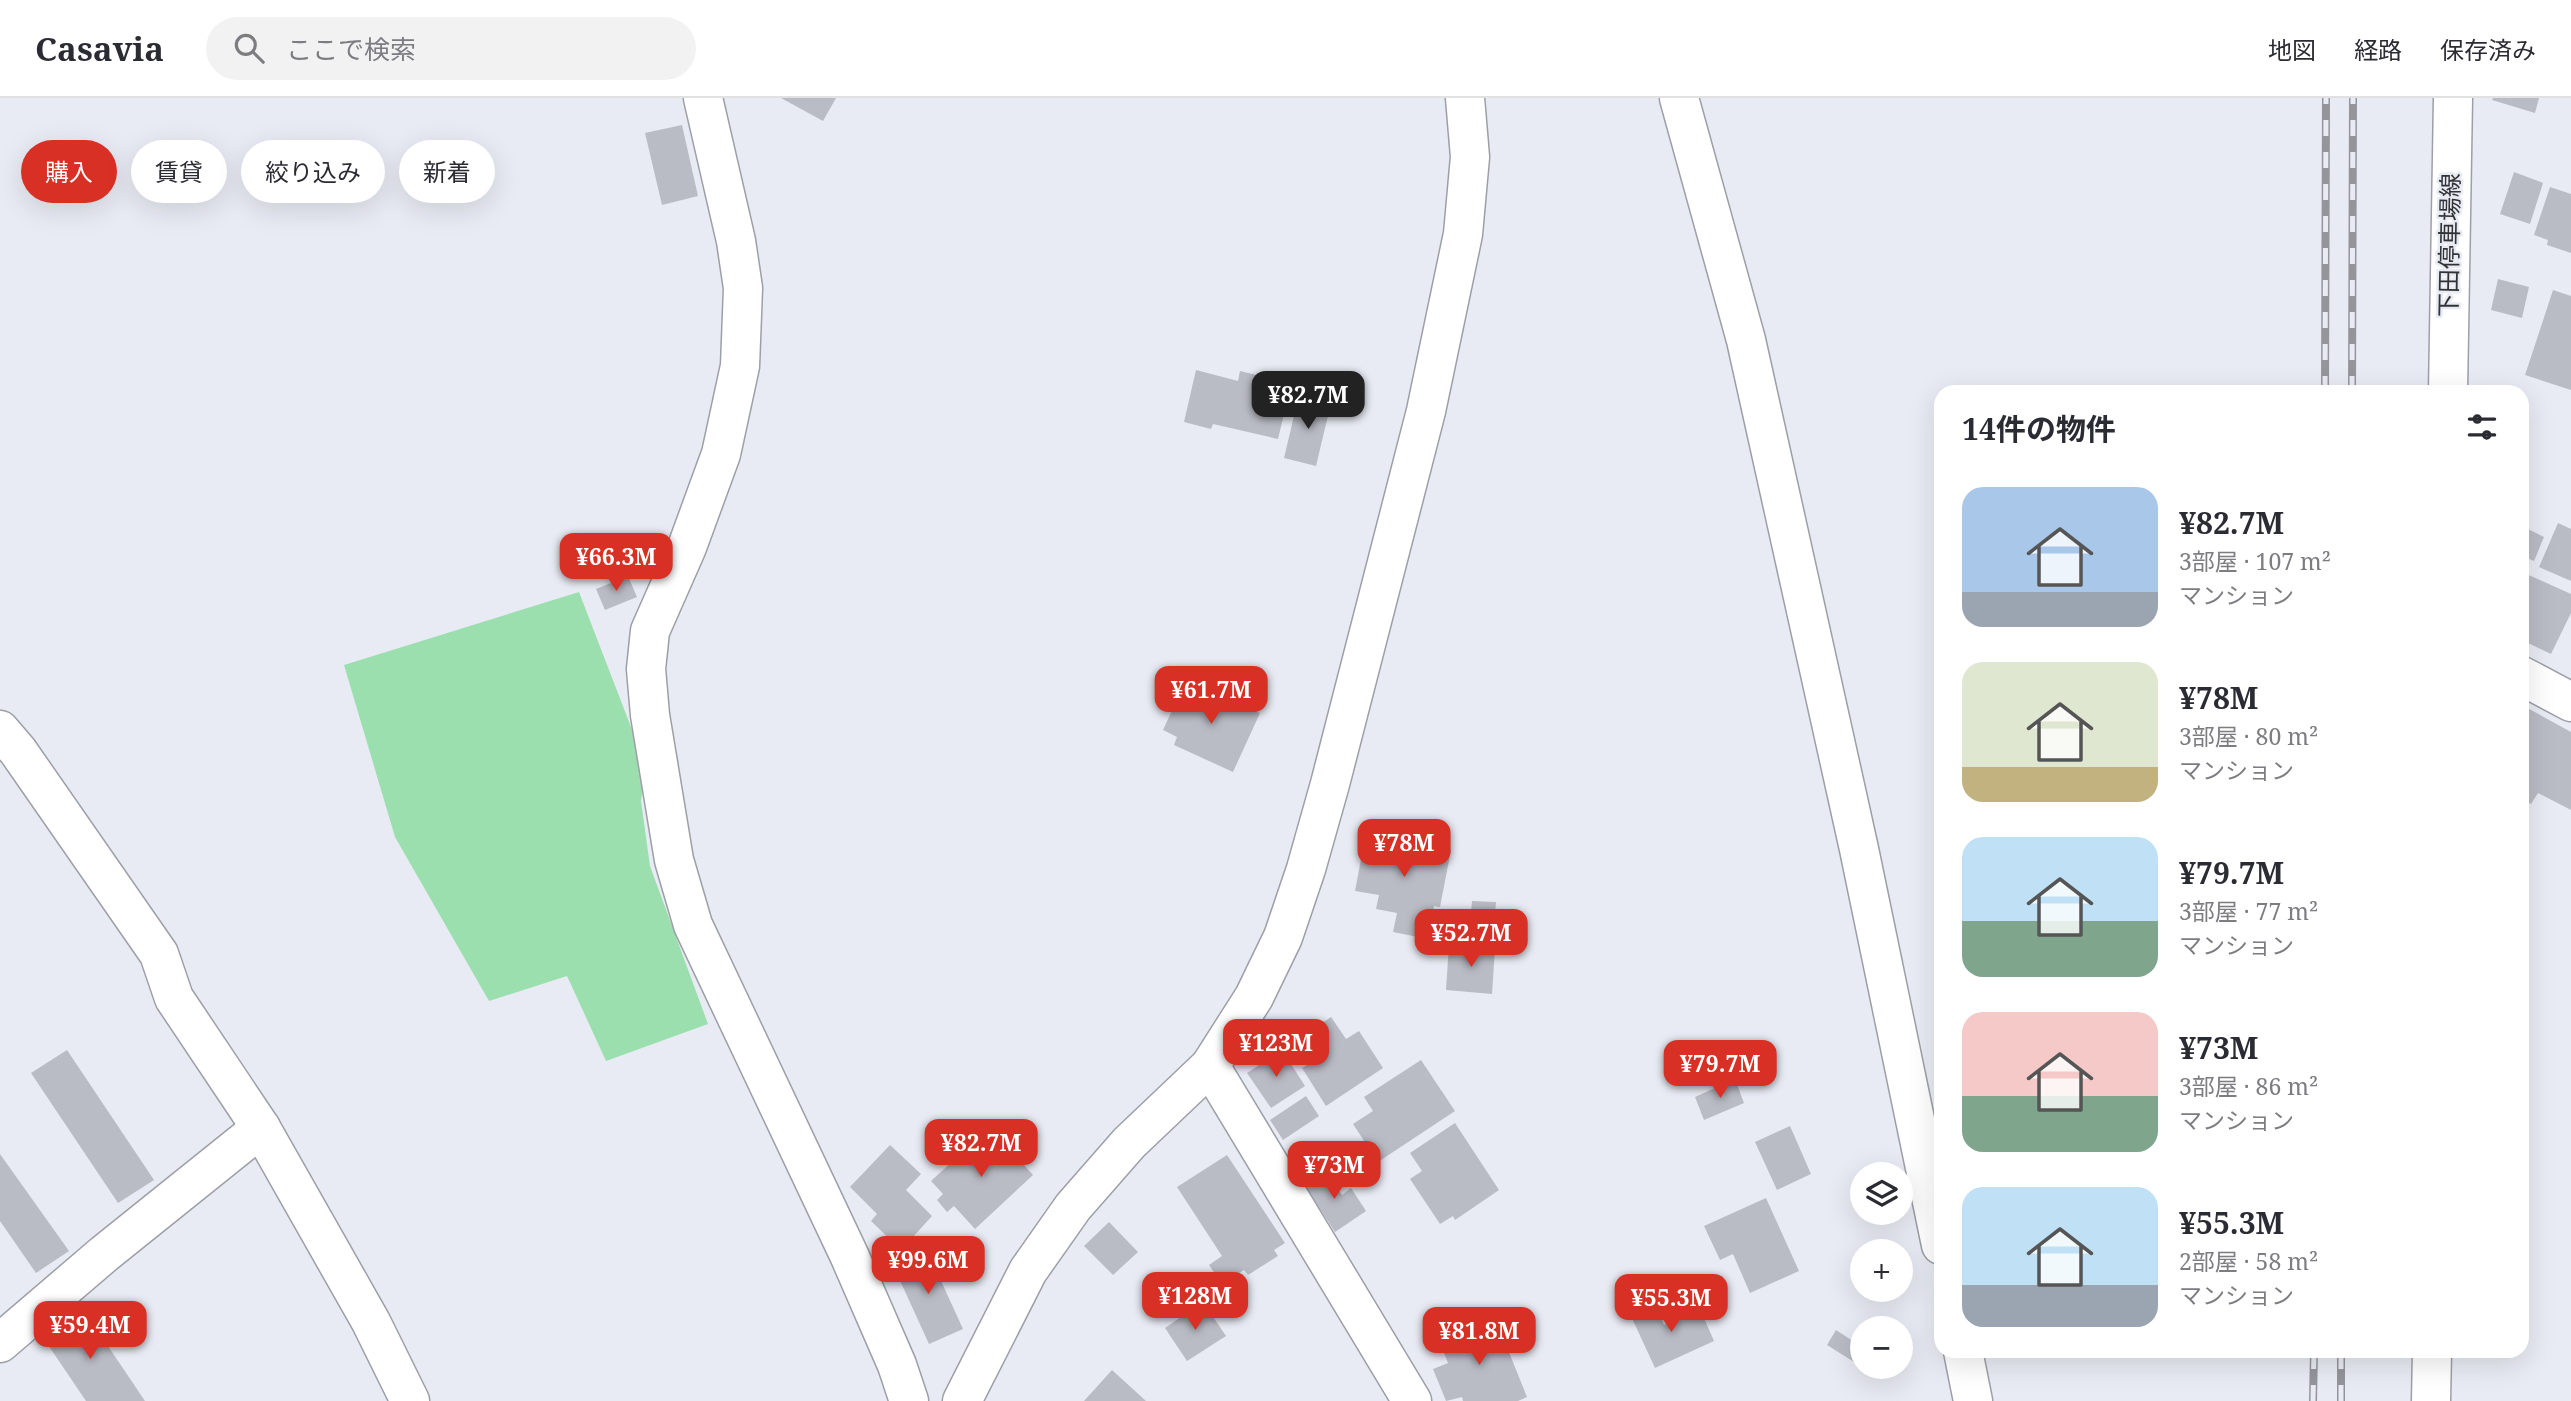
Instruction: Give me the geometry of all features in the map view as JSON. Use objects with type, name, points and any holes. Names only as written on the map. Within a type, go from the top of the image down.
[{"type":"street","points":[[703,98],[736,241],[741,276],[740,366],[721,454],[687,547],[650,631],[646,669],[650,715],[674,860],[693,925],[850,1257],[897,1365],[909,1401]]},
{"type":"street","points":[[962,1401],[1028,1271],[1073,1207],[1129,1143],[1210,1066],[1254,998],[1283,937],[1330,784],[1426,411],[1463,234],[1470,157],[1465,98]]},
{"type":"street","points":[[1679,98],[1746,341],[1859,849],[1934,1211]]},
{"type":"street","name":"下田停車場線","points":[[2448,385],[2453,98]]},
{"type":"street","points":[[2529,678],[2567,691]]},
{"type":"street","points":[[0,730],[18,751],[159,954],[174,998],[261,1128],[371,1322],[410,1401]]},
{"type":"street","points":[[1210,1066],[1412,1401]]},
{"type":"street","points":[[0,1343],[104,1254],[261,1128]]},
{"type":"street","points":[[1964,1358],[1973,1401]]},
{"type":"street","points":[[2431,1401],[2432,1358]]},
{"type":"green space","points":[[579,592],[646,766],[641,801],[650,866],[708,1024],[606,1061],[567,976],[489,1001],[395,837],[344,665]]},
{"type":"building","points":[[781,98],[836,98],[823,121]]},
{"type":"building","points":[[2539,98],[2535,113],[2492,100]]},
{"type":"building","points":[[682,125],[698,196],[662,205],[645,133]]},
{"type":"building","points":[[2514,172],[2543,183],[2530,224],[2500,214]]},
{"type":"building","points":[[2550,187],[2571,194],[2571,253],[2547,245],[2548,240],[2534,235]]},
{"type":"building","points":[[2498,279],[2529,287],[2522,318],[2491,310]]},
{"type":"building","points":[[2553,290],[2571,296],[2571,390],[2525,375]]},
{"type":"building","points":[[1196,370],[1238,381],[1240,371],[1269,378],[1267,388],[1289,393],[1278,439],[1213,424],[1211,429],[1184,422]]},
{"type":"building","points":[[1299,395],[1331,403],[1316,466],[1284,458]]},
{"type":"building","points":[[2558,523],[2571,529],[2571,581],[2539,567]]},
{"type":"building","points":[[2529,530],[2544,537],[2534,561],[2529,559]]},
{"type":"building","points":[[2529,575],[2571,594],[2571,613],[2551,654],[2529,643]]},
{"type":"building","points":[[628,576],[637,597],[605,610],[596,589]]},
{"type":"building","points":[[1186,680],[1260,713],[1233,772],[1174,745],[1177,737],[1163,730]]},
{"type":"building","points":[[2529,709],[2571,732],[2571,810],[2538,793],[2531,804]]},
{"type":"building","points":[[1367,828],[1404,835],[1403,841],[1451,850],[1440,907],[1434,906],[1428,939],[1393,932],[1397,913],[1376,909],[1379,895],[1355,891]]},
{"type":"building","points":[[1472,901],[1496,902],[1493,937],[1469,935]]},
{"type":"building","points":[[1449,944],[1495,948],[1492,994],[1446,990]]},
{"type":"building","points":[[1331,1017],[1346,1039],[1359,1031],[1383,1068],[1326,1106],[1302,1068],[1307,1065],[1287,1035],[1312,1020],[1316,1027]]},
{"type":"building","points":[[67,1050],[154,1180],[118,1203],[31,1073]]},
{"type":"building","points":[[1282,1050],[1305,1086],[1271,1108],[1247,1073]]},
{"type":"building","points":[[1421,1060],[1455,1111],[1378,1162],[1353,1124],[1373,1111],[1364,1097]]},
{"type":"building","points":[[1735,1079],[1744,1103],[1704,1120],[1695,1097]]},
{"type":"building","points":[[1306,1096],[1319,1116],[1283,1140],[1270,1120]]},
{"type":"building","points":[[1455,1123],[1499,1190],[1455,1220],[1453,1216],[1440,1224],[1410,1179],[1422,1171],[1410,1153]]},
{"type":"building","points":[[1790,1126],[1811,1174],[1777,1190],[1755,1142]]},
{"type":"building","points":[[990,1127],[1033,1175],[975,1229],[954,1206],[947,1212],[937,1200],[943,1194],[931,1181]]},
{"type":"building","points":[[890,1145],[921,1174],[906,1190],[932,1216],[901,1250],[871,1221],[877,1214],[850,1187]]},
{"type":"building","points":[[0,1154],[69,1251],[36,1273],[0,1221]]},
{"type":"building","points":[[1227,1155],[1285,1243],[1274,1250],[1278,1256],[1248,1275],[1244,1270],[1222,1284],[1209,1265],[1222,1256],[1177,1187]]},
{"type":"building","points":[[1325,1170],[1342,1195],[1351,1188],[1366,1211],[1335,1232],[1304,1184]]},
{"type":"building","points":[[1766,1198],[1799,1271],[1750,1293],[1733,1254],[1720,1260],[1704,1226]]},
{"type":"building","points":[[1109,1222],[1138,1252],[1113,1275],[1084,1246]]},
{"type":"building","points":[[926,1248],[963,1329],[929,1344],[892,1263]]},
{"type":"building","points":[[1203,1302],[1226,1336],[1187,1361],[1165,1328]]},
{"type":"building","points":[[1654,1303],[1664,1325],[1700,1309],[1714,1341],[1655,1368],[1630,1314]]},
{"type":"building","points":[[83,1309],[145,1401],[86,1401],[42,1336]]},
{"type":"building","points":[[1496,1320],[1527,1397],[1518,1401],[1463,1401],[1462,1397],[1446,1401],[1433,1369],[1448,1363],[1440,1342]]},
{"type":"building","points":[[1836,1330],[1850,1339],[1850,1359],[1827,1345]]},
{"type":"building","points":[[1112,1370],[1146,1401],[1084,1401]]},
{"type":"railway","points":[[2325,385],[2326,98]]},
{"type":"railway","points":[[2352,385],[2353,98]]},
{"type":"railway","points":[[2313,1401],[2314,1358]]},
{"type":"railway","points":[[2341,1358],[2341,1401]]}]
